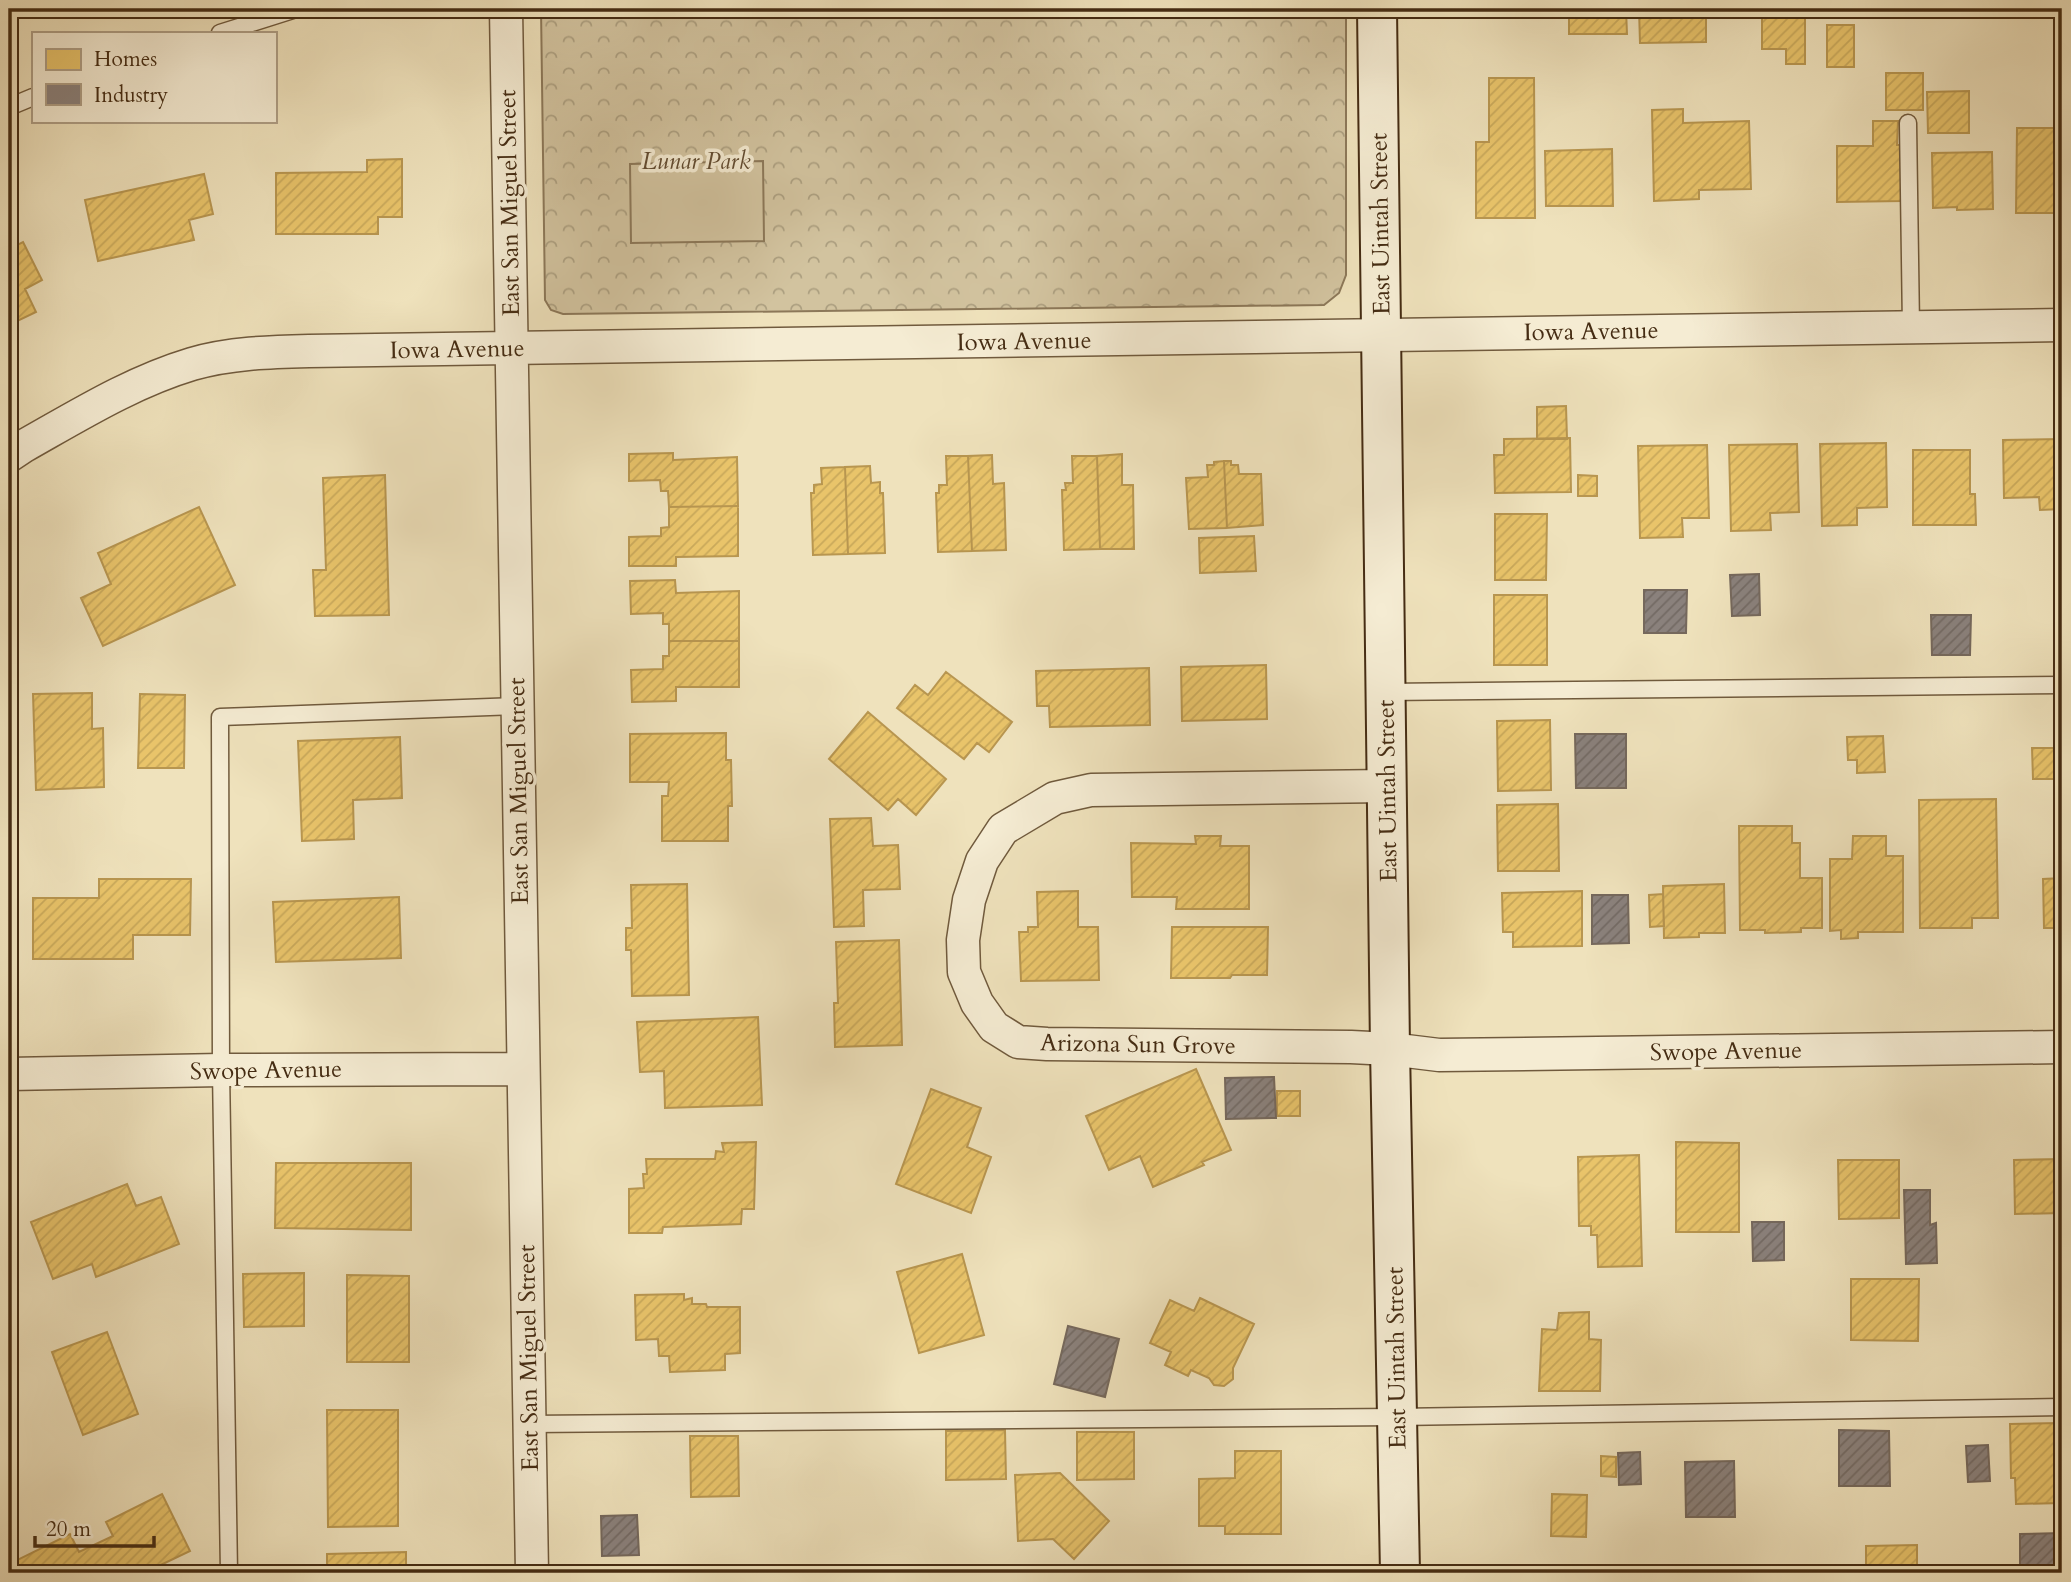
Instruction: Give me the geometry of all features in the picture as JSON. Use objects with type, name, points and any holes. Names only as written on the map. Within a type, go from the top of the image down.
[{"type":"main road","name":"East Uintah Street","points":[[1377,9],[1390,1049],[1401,1573]]},
{"type":"street","name":"East San Miguel Street","points":[[506,9],[532,1573]]},
{"type":"street","name":"Iowa Avenue","points":[[9,456],[131,386],[193,364],[247,353],[2062,325]]},
{"type":"street","name":"Arizona Sun Grove","points":[[1387,786],[1091,790],[1055,798],[1003,829],[982,862],[970,900],[963,940],[964,972],[976,1003],[994,1027],[1018,1042],[1351,1046],[1390,1049]]},
{"type":"street","name":"Swope Avenue","points":[[1390,1049],[1439,1055],[2062,1048]]},
{"type":"street","name":"Swope Avenue","points":[[9,1074],[522,1069]]},
{"type":"lane","points":[[223,32],[296,9]]},
{"type":"lane","points":[[9,107],[32,97]]},
{"type":"lane","points":[[1908,123],[1911,327]]},
{"type":"lane","points":[[1386,692],[2062,685]]},
{"type":"lane","points":[[229,1573],[220,1070],[220,718],[517,706]]},
{"type":"lane","points":[[529,1424],[1397,1417],[2062,1407]]},
{"type":"green space","name":"Lunar Park","points":[[541,9],[1346,9],[1346,275],[1339,293],[1324,305],[563,314],[551,310],[545,300]]},
{"type":"green space","points":[[763,161],[764,241],[631,243],[630,164]]},
{"type":"building: Homes","points":[[1569,9],[1626,9],[1627,34],[1569,34]]},
{"type":"building: Homes","points":[[1639,9],[1706,9],[1706,42],[1640,43]]},
{"type":"building: Homes","points":[[1762,9],[1805,9],[1805,64],[1786,64],[1786,49],[1762,49]]},
{"type":"building: Homes","points":[[1827,25],[1854,25],[1854,67],[1827,67]]},
{"type":"building: Homes","points":[[1886,73],[1923,73],[1923,110],[1886,110]]},
{"type":"building: Homes","points":[[1489,78],[1534,78],[1535,218],[1476,218],[1476,142],[1489,142]]},
{"type":"building: Homes","points":[[1969,91],[1969,133],[1928,133],[1927,92]]},
{"type":"building: Homes","points":[[1683,109],[1683,123],[1749,121],[1751,189],[1699,190],[1699,199],[1654,201],[1652,110]]},
{"type":"building: Homes","points":[[1873,121],[1898,121],[1897,145],[1901,145],[1902,201],[1837,202],[1837,146],[1873,146]]},
{"type":"building: Homes","points":[[2017,128],[2062,128],[2062,213],[2016,213]]},
{"type":"building: Homes","points":[[1612,149],[1613,206],[1546,206],[1545,151]]},
{"type":"building: Homes","points":[[1992,152],[1993,209],[1933,208],[1932,153]]},
{"type":"building: Homes","points":[[402,159],[402,217],[378,217],[378,234],[276,234],[276,173],[367,172],[367,160]]},
{"type":"building: Homes","points":[[204,174],[213,214],[189,220],[194,240],[98,261],[85,200]]},
{"type":"building: Homes","points":[[23,242],[42,280],[25,289],[36,312],[9,325],[9,249]]},
{"type":"building: Homes","points":[[1566,406],[1567,439],[1537,439],[1537,407]]},
{"type":"building: Homes","points":[[1570,438],[1571,492],[1495,493],[1494,455],[1504,455],[1504,439]]},
{"type":"building: Homes","points":[[2061,439],[2062,509],[2040,510],[2039,497],[2004,498],[2003,440]]},
{"type":"building: Homes","points":[[1886,443],[1887,507],[1857,508],[1857,525],[1822,526],[1820,444]]},
{"type":"building: Homes","points":[[1797,444],[1799,512],[1770,513],[1771,530],[1731,531],[1729,445]]},
{"type":"building: Homes","points":[[1707,445],[1709,518],[1682,518],[1683,537],[1640,538],[1638,446]]},
{"type":"building: Homes","points":[[1913,450],[1970,450],[1970,494],[1975,494],[1976,525],[1913,525]]},
{"type":"building: Homes","points":[[673,453],[673,460],[737,457],[738,506],[669,507],[668,491],[661,491],[660,480],[629,481],[629,454]]},
{"type":"building: Homes","points":[[1122,454],[1122,485],[1133,485],[1134,549],[1100,549],[1097,456]]},
{"type":"building: Homes","points":[[992,455],[993,484],[1004,483],[1006,550],[972,551],[968,456]]},
{"type":"building: Homes","points":[[946,456],[968,456],[972,551],[938,552],[936,493],[939,493],[939,485],[947,485]]},
{"type":"building: Homes","points":[[1072,456],[1097,456],[1100,549],[1064,550],[1062,490],[1066,490],[1065,483],[1073,483]]},
{"type":"building: Homes","points":[[1224,461],[1238,465],[1239,474],[1261,474],[1263,525],[1227,528]]},
{"type":"building: Homes","points":[[1224,461],[1227,528],[1189,529],[1186,478],[1208,477],[1207,465]]},
{"type":"building: Homes","points":[[870,466],[871,483],[880,482],[880,493],[883,493],[885,553],[848,554],[845,467]]},
{"type":"building: Homes","points":[[845,467],[848,554],[813,555],[811,493],[814,493],[814,485],[822,484],[821,468]]},
{"type":"building: Homes","points":[[385,475],[389,615],[315,616],[313,570],[326,570],[323,478]]},
{"type":"building: Homes","points":[[1578,475],[1597,476],[1597,496],[1578,496]]},
{"type":"building: Homes","points":[[738,506],[738,556],[676,557],[676,566],[629,566],[629,537],[661,536],[661,528],[669,527],[669,507]]},
{"type":"building: Homes","points":[[199,507],[235,585],[103,646],[81,598],[111,584],[98,553]]},
{"type":"building: Homes","points":[[1495,514],[1547,514],[1546,580],[1495,580]]},
{"type":"building: Homes","points":[[1254,536],[1256,571],[1200,573],[1199,538]]},
{"type":"building: Homes","points":[[675,580],[676,593],[739,591],[739,641],[669,641],[669,624],[663,624],[663,613],[631,614],[630,581]]},
{"type":"building: Homes","points":[[1494,595],[1547,595],[1547,665],[1494,665]]},
{"type":"building: Homes","points":[[669,641],[739,641],[739,687],[676,687],[676,701],[632,702],[631,670],[663,669],[663,656],[669,656]]},
{"type":"building: Homes","points":[[1266,665],[1267,719],[1182,721],[1181,667]]},
{"type":"building: Homes","points":[[1149,668],[1150,725],[1050,727],[1049,706],[1037,706],[1036,671]]},
{"type":"building: Homes","points":[[946,672],[1012,722],[989,752],[977,743],[964,759],[897,708],[915,685],[928,695]]},
{"type":"building: Homes","points":[[92,693],[92,729],[103,728],[104,787],[36,790],[33,694]]},
{"type":"building: Homes","points":[[140,694],[185,695],[184,768],[138,768]]},
{"type":"building: Homes","points":[[868,712],[946,779],[916,815],[898,799],[888,810],[829,759]]},
{"type":"building: Homes","points":[[1550,720],[1551,790],[1498,791],[1497,721]]},
{"type":"building: Homes","points":[[726,733],[726,760],[731,760],[732,806],[728,806],[728,841],[662,841],[662,796],[668,796],[669,782],[630,782],[630,734]]},
{"type":"building: Homes","points":[[1883,736],[1885,772],[1857,773],[1857,760],[1848,760],[1847,737]]},
{"type":"building: Homes","points":[[400,737],[402,798],[353,800],[354,839],[302,841],[298,741]]},
{"type":"building: Homes","points":[[2032,748],[2062,748],[2062,779],[2033,779]]},
{"type":"building: Homes","points":[[1996,799],[1998,918],[1972,918],[1972,928],[1920,928],[1919,800]]},
{"type":"building: Homes","points":[[1558,804],[1559,871],[1498,871],[1497,805]]},
{"type":"building: Homes","points":[[871,818],[873,846],[898,845],[900,889],[863,890],[864,926],[834,927],[830,819]]},
{"type":"building: Homes","points":[[1739,826],[1792,826],[1792,843],[1800,843],[1800,878],[1822,878],[1822,928],[1801,928],[1801,932],[1765,933],[1765,930],[1740,930]]},
{"type":"building: Homes","points":[[1195,836],[1221,836],[1220,846],[1249,846],[1249,909],[1176,909],[1177,897],[1132,897],[1131,843],[1196,844]]},
{"type":"building: Homes","points":[[1853,836],[1886,836],[1886,856],[1903,856],[1903,932],[1858,932],[1858,938],[1841,939],[1841,930],[1830,931],[1830,859],[1852,859]]},
{"type":"building: Homes","points":[[2062,878],[2062,928],[2044,928],[2043,879]]},
{"type":"building: Homes","points":[[99,879],[191,879],[190,935],[133,935],[133,959],[33,959],[33,898],[99,898]]},
{"type":"building: Homes","points":[[687,884],[689,995],[632,996],[631,950],[626,950],[626,928],[632,928],[631,885]]},
{"type":"building: Homes","points":[[1724,884],[1725,933],[1699,933],[1699,937],[1664,938],[1663,886]]},
{"type":"building: Homes","points":[[1078,891],[1078,927],[1098,927],[1099,980],[1021,981],[1019,932],[1028,932],[1028,927],[1038,927],[1037,892]]},
{"type":"building: Homes","points":[[1582,891],[1582,946],[1513,947],[1513,932],[1503,932],[1502,893]]},
{"type":"building: Homes","points":[[1663,894],[1664,926],[1650,927],[1649,895]]},
{"type":"building: Homes","points":[[399,897],[401,958],[276,962],[273,902]]},
{"type":"building: Homes","points":[[1172,927],[1268,927],[1267,975],[1171,978]]},
{"type":"building: Homes","points":[[899,940],[902,1045],[835,1047],[834,1003],[838,1003],[836,942]]},
{"type":"building: Homes","points":[[758,1017],[762,1105],[665,1108],[664,1071],[640,1072],[637,1022]]},
{"type":"building: Homes","points":[[1196,1069],[1231,1150],[1153,1187],[1140,1156],[1109,1170],[1086,1116]]},
{"type":"building: Homes","points":[[931,1089],[981,1108],[967,1147],[991,1157],[971,1213],[896,1184]]},
{"type":"building: Homes","points":[[1277,1091],[1300,1091],[1300,1116],[1277,1116]]},
{"type":"building: Homes","points":[[756,1142],[754,1209],[742,1209],[741,1224],[663,1227],[662,1233],[629,1233],[629,1189],[644,1188],[646,1159],[715,1159],[716,1151],[724,1152],[722,1143]]},
{"type":"building: Homes","points":[[1676,1142],[1739,1143],[1739,1232],[1676,1232]]},
{"type":"building: Homes","points":[[1639,1155],[1642,1266],[1598,1267],[1597,1235],[1591,1235],[1591,1226],[1579,1226],[1578,1157]]},
{"type":"building: Homes","points":[[2062,1159],[2062,1213],[2015,1214],[2014,1160]]},
{"type":"building: Homes","points":[[1838,1160],[1899,1160],[1899,1218],[1839,1219]]},
{"type":"building: Homes","points":[[276,1163],[411,1163],[411,1230],[275,1228]]},
{"type":"building: Homes","points":[[127,1184],[136,1206],[161,1197],[179,1244],[96,1277],[92,1264],[53,1279],[31,1222]]},
{"type":"building: Homes","points":[[962,1254],[984,1335],[919,1353],[897,1272]]},
{"type":"building: Homes","points":[[304,1273],[304,1326],[244,1327],[243,1274]]},
{"type":"building: Homes","points":[[347,1275],[409,1276],[409,1362],[347,1362]]},
{"type":"building: Homes","points":[[1851,1279],[1919,1279],[1918,1341],[1851,1340]]},
{"type":"building: Homes","points":[[684,1294],[684,1300],[692,1298],[692,1304],[740,1307],[740,1353],[725,1354],[725,1370],[670,1372],[669,1356],[659,1356],[658,1339],[636,1340],[635,1295]]},
{"type":"building: Homes","points":[[1200,1298],[1254,1324],[1233,1368],[1233,1379],[1224,1386],[1214,1385],[1209,1378],[1191,1370],[1188,1376],[1165,1365],[1171,1352],[1150,1343],[1170,1300],[1194,1311]]},
{"type":"building: Homes","points":[[1589,1312],[1589,1339],[1601,1340],[1600,1391],[1539,1391],[1542,1329],[1557,1330],[1559,1313]]},
{"type":"building: Homes","points":[[107,1332],[138,1414],[83,1435],[52,1352]]},
{"type":"building: Homes","points":[[327,1410],[398,1410],[398,1526],[328,1527]]},
{"type":"building: Homes","points":[[2061,1423],[2062,1503],[2016,1504],[2015,1478],[2011,1478],[2010,1424]]},
{"type":"building: Homes","points":[[1005,1430],[1006,1479],[946,1480],[946,1431]]},
{"type":"building: Homes","points":[[1077,1432],[1134,1432],[1134,1479],[1077,1480]]},
{"type":"building: Homes","points":[[690,1436],[738,1436],[739,1496],[691,1497]]},
{"type":"building: Homes","points":[[1235,1451],[1281,1451],[1281,1534],[1225,1534],[1225,1526],[1199,1526],[1199,1479],[1235,1478]]},
{"type":"building: Homes","points":[[1601,1456],[1616,1457],[1616,1477],[1601,1476]]},
{"type":"building: Homes","points":[[1060,1473],[1109,1521],[1074,1559],[1053,1539],[1018,1541],[1015,1475]]},
{"type":"building: Homes","points":[[162,1494],[190,1551],[144,1573],[9,1573],[9,1564],[70,1534],[79,1552],[113,1536],[106,1522]]},
{"type":"building: Homes","points":[[1552,1494],[1587,1495],[1586,1537],[1551,1536]]},
{"type":"building: Homes","points":[[1917,1545],[1917,1573],[1866,1573],[1866,1546]]},
{"type":"building: Homes","points":[[406,1552],[406,1573],[327,1573],[327,1554]]},
{"type":"building: Industry","points":[[1759,574],[1760,615],[1732,616],[1730,575]]},
{"type":"building: Industry","points":[[1644,590],[1687,590],[1686,633],[1644,633]]},
{"type":"building: Industry","points":[[1931,615],[1971,615],[1970,655],[1932,655]]},
{"type":"building: Industry","points":[[1575,734],[1626,734],[1626,788],[1576,788]]},
{"type":"building: Industry","points":[[1592,895],[1628,895],[1629,943],[1592,944]]},
{"type":"building: Industry","points":[[1274,1077],[1276,1118],[1226,1119],[1225,1078]]},
{"type":"building: Industry","points":[[1904,1190],[1930,1190],[1930,1225],[1936,1223],[1937,1263],[1906,1264]]},
{"type":"building: Industry","points":[[1752,1222],[1784,1222],[1784,1260],[1753,1261]]},
{"type":"building: Industry","points":[[1068,1326],[1119,1339],[1105,1397],[1054,1384]]},
{"type":"building: Industry","points":[[1839,1430],[1889,1431],[1890,1486],[1839,1486]]},
{"type":"building: Industry","points":[[1988,1445],[1990,1481],[1968,1482],[1966,1446]]},
{"type":"building: Industry","points":[[1640,1452],[1641,1484],[1619,1485],[1618,1453]]},
{"type":"building: Industry","points":[[1734,1461],[1735,1517],[1686,1517],[1685,1462]]},
{"type":"building: Industry","points":[[637,1515],[639,1555],[602,1556],[601,1516]]},
{"type":"building: Industry","points":[[2062,1533],[2062,1573],[2020,1573],[2020,1534]]}]
